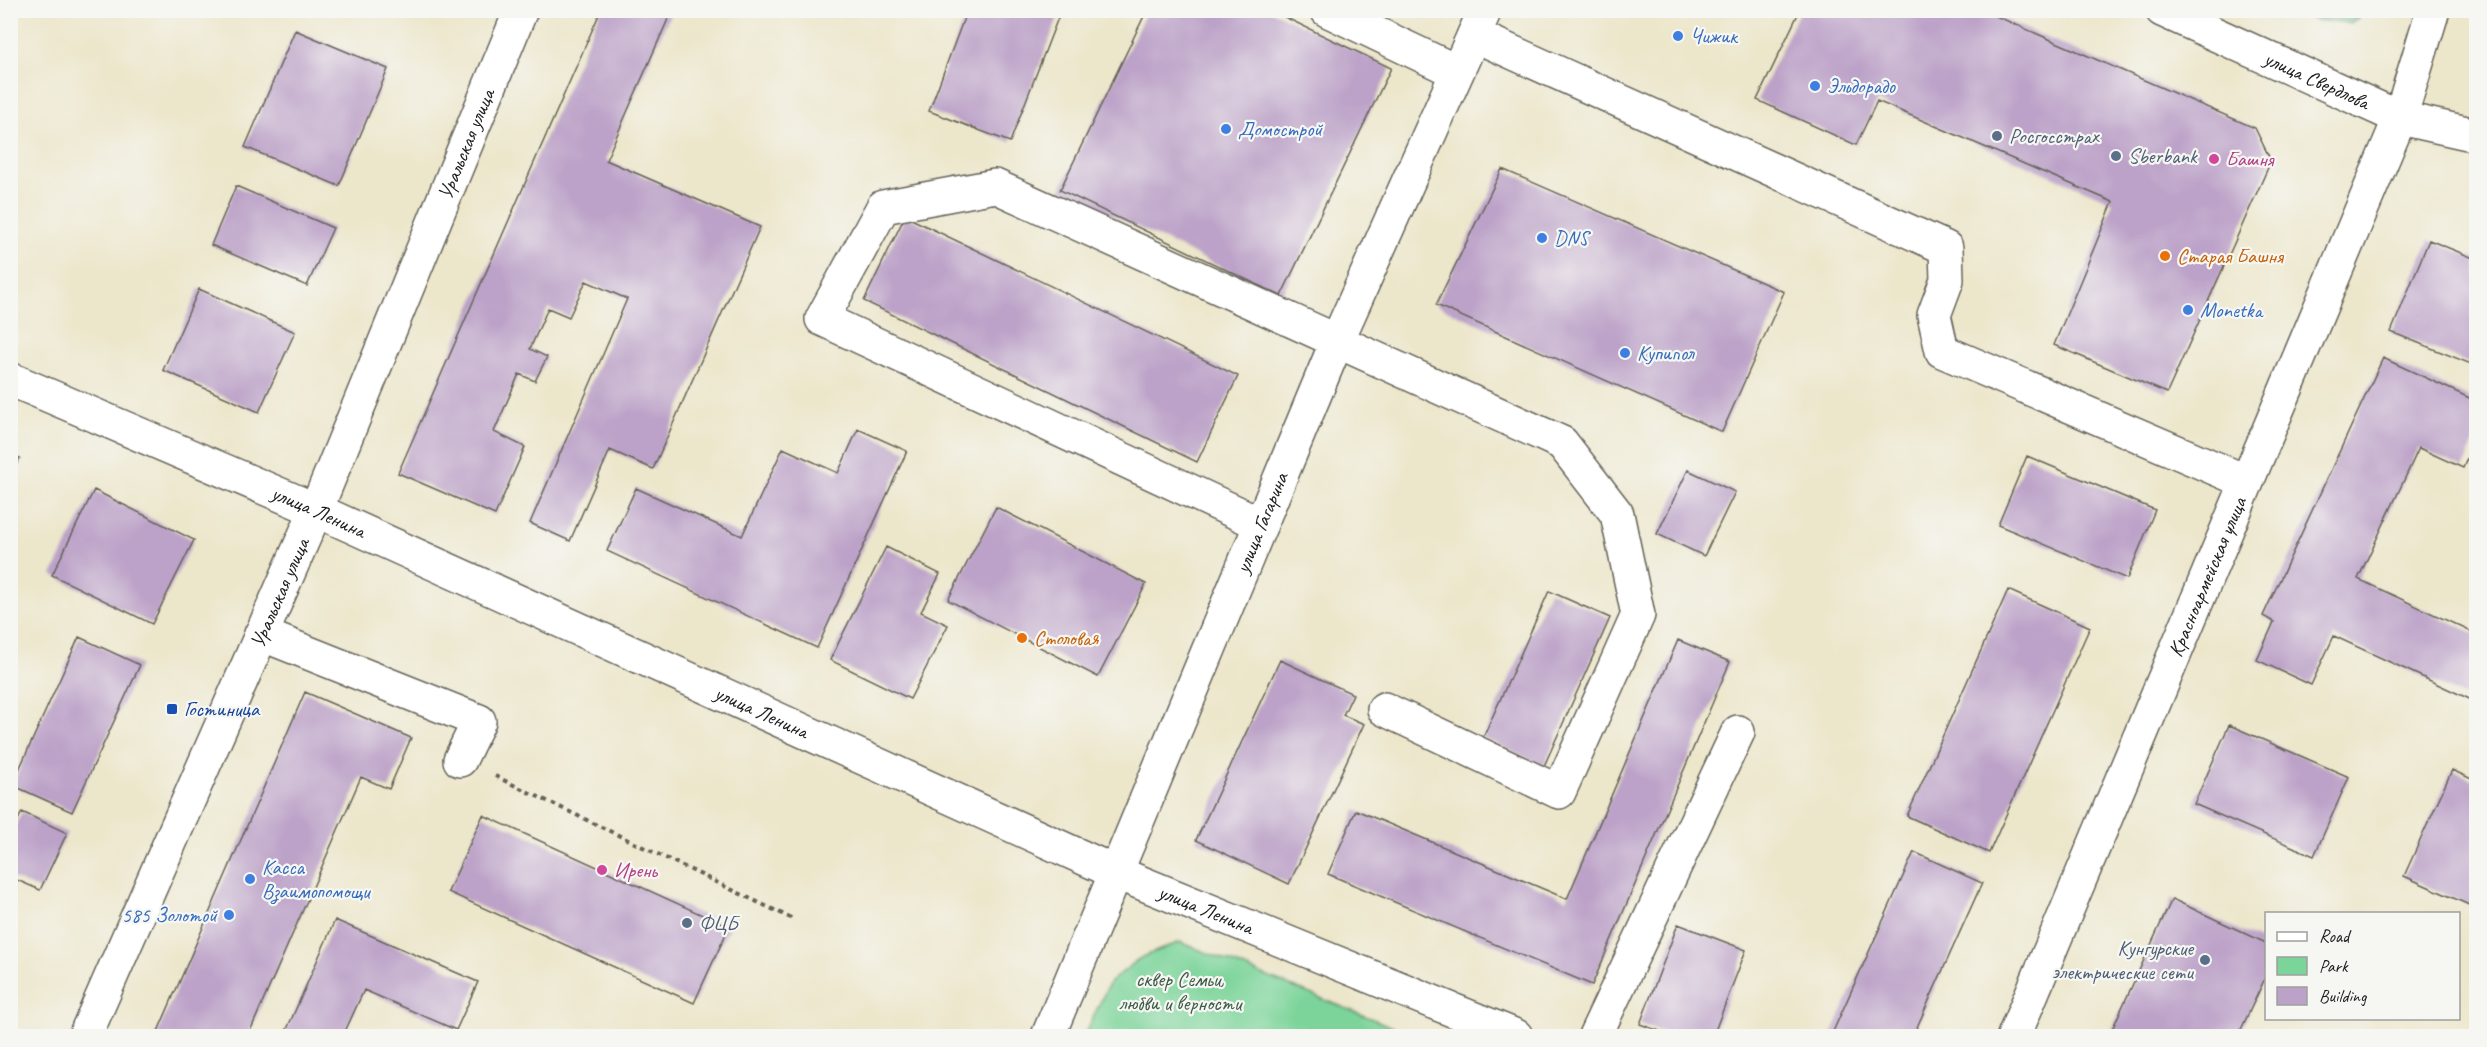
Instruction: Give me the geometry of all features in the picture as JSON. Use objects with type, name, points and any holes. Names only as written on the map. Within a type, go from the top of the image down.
[{"type":"street","name":"Уральская улица","points":[[85,1036],[316,510],[521,10]]},
{"type":"street","points":[[1327,10],[1457,72]]},
{"type":"street","name":"улица Свердлова","points":[[2162,10],[2400,118],[2476,135]]},
{"type":"street","name":"Красноармейская улица","points":[[2014,1036],[2400,118],[2433,10]]},
{"type":"street","points":[[1479,22],[1946,248],[1947,280],[1935,315],[1942,351],[2247,482]]},
{"type":"street","name":"улица Гагарина","points":[[1047,1036],[1117,873],[1337,340],[1479,22]]},
{"type":"street","points":[[1261,524],[822,319],[883,207],[995,186],[1562,443],[1617,514],[1638,615],[1559,792],[1384,709]]},
{"type":"street","name":"улица Ленина","points":[[10,379],[316,510],[1117,873],[1516,1036]]},
{"type":"street","points":[[261,634],[479,721],[460,760]]},
{"type":"street","points":[[1595,1036],[1738,732]]},
{"type":"path","points":[[460,760],[795,920]]},
{"type":"green space","points":[[2291,11],[2367,11],[2350,24],[2314,20]]},
{"type":"green space","name":"сквер Семьи, любви и верности","points":[[1180,942],[1403,1031],[1400,1036],[1084,1036],[1110,982],[1142,957]]},
{"type":"building","points":[[601,10],[672,10],[606,160],[760,227],[653,469],[610,450],[570,541],[530,523],[627,299],[586,281],[569,317],[548,308],[530,349],[547,357],[535,381],[519,374],[494,432],[525,447],[495,515],[398,473]]},
{"type":"building","points":[[967,10],[1061,10],[1010,142],[929,111]]},
{"type":"building","name":"Домострой","points":[[1147,10],[1270,10],[1391,68],[1281,296],[1060,190]]},
{"type":"building","name":"Башня","points":[[1800,10],[1982,10],[2255,128],[2271,161],[2167,393],[2054,345],[2113,202],[1877,101],[1856,145],[1757,100]]},
{"type":"building","points":[[295,30],[388,69],[339,186],[245,147]]},
{"type":"building","points":[[1502,169],[1784,292],[1722,432],[1436,305]]},
{"type":"building","points":[[236,186],[333,228],[307,286],[211,245]]},
{"type":"building","points":[[905,216],[1238,376],[1197,462],[864,301]]},
{"type":"building","points":[[2429,240],[2476,259],[2476,366],[2391,332]]},
{"type":"building","points":[[199,289],[295,332],[259,412],[163,370]]},
{"type":"building","points":[[2383,358],[2476,401],[2476,438],[2463,468],[2419,448],[2358,579],[2476,634],[2476,702],[2334,636],[2311,685],[2257,660],[2274,622],[2263,616]]},
{"type":"building","points":[[858,429],[907,451],[817,648],[607,551],[636,488],[742,536],[783,448],[838,473]]},
{"type":"building","points":[[10,454],[20,458],[10,477]]},
{"type":"building","points":[[2027,456],[2155,510],[2127,579],[1998,525]]},
{"type":"building","points":[[1688,470],[1735,492],[1704,556],[1657,534]]},
{"type":"building","points":[[94,490],[194,540],[152,624],[52,575]]},
{"type":"building","points":[[996,507],[1146,584],[1098,677],[948,600]]},
{"type":"building","points":[[886,547],[940,574],[921,612],[948,625],[910,699],[830,660]]},
{"type":"building","points":[[2008,590],[2090,627],[1989,853],[1907,816]]},
{"type":"building","points":[[1549,591],[1610,618],[1544,766],[1483,738]]},
{"type":"building","points":[[79,637],[140,665],[72,812],[12,785]]},
{"type":"building","points":[[1678,640],[1730,662],[1592,985],[1328,874],[1356,810],[1567,899]]},
{"type":"building","points":[[1280,660],[1353,694],[1343,715],[1364,724],[1289,884],[1196,840]]},
{"type":"building","points":[[305,692],[411,738],[389,789],[361,777],[248,1036],[156,1036]]},
{"type":"building","points":[[2229,725],[2349,777],[2314,856],[2194,804]]},
{"type":"building","points":[[2452,770],[2476,781],[2476,908],[2404,876]]},
{"type":"building","points":[[22,812],[67,833],[40,890],[10,877],[10,836]]},
{"type":"building","points":[[483,815],[729,927],[694,1003],[448,892]]},
{"type":"building","points":[[1914,852],[1982,883],[1913,1036],[1831,1036]]},
{"type":"building","name":"Кунгурские электрические сети","points":[[2172,899],[2265,943],[2265,978],[2238,1036],[2109,1036]]},
{"type":"building","points":[[335,920],[478,982],[456,1030],[364,990],[343,1036],[284,1036]]},
{"type":"building","points":[[1678,924],[1746,950],[1713,1036],[1673,1036],[1640,1024]]},
{"type":"place","name":"Чижик","points":[[1678,36]]},
{"type":"place","name":"Эльдорадо","points":[[1815,86]]},
{"type":"place","name":"Домострой","points":[[1226,129]]},
{"type":"place","name":"Росгосстрах","points":[[1997,136]]},
{"type":"place","name":"Sberbank","points":[[2116,156]]},
{"type":"place","name":"Башня","points":[[2214,159]]},
{"type":"place","name":"DNS","points":[[1542,238]]},
{"type":"place","name":"Старая Башня","points":[[2165,256]]},
{"type":"place","name":"Monetka","points":[[2188,310]]},
{"type":"place","name":"Купипол","points":[[1625,353]]},
{"type":"place","name":"Столовая","points":[[1022,638]]},
{"type":"place","name":"Гостиница","points":[[172,709]]},
{"type":"place","name":"Ирень","points":[[602,870]]},
{"type":"place","name":"Касса Взаимопомощи","points":[[250,879]]},
{"type":"place","name":"585 Золотой","points":[[229,915]]},
{"type":"place","name":"ФЦБ","points":[[687,923]]},
{"type":"place","name":"Кунгурские электрические сети","points":[[2205,960]]}]
